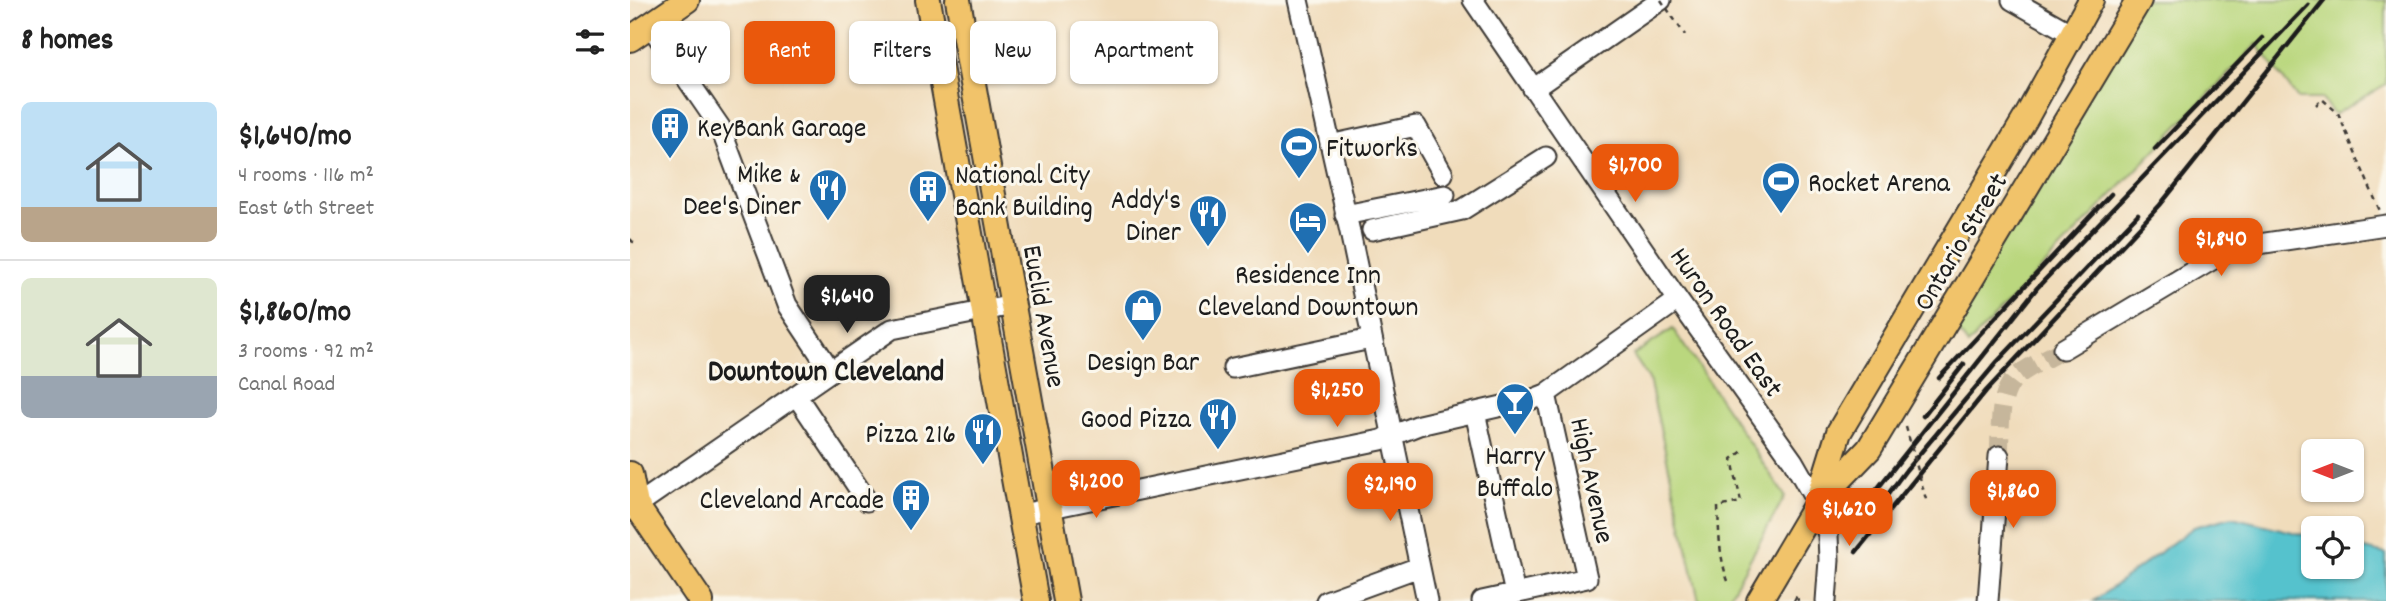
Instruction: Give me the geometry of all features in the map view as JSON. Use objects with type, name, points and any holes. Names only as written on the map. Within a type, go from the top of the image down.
[{"type":"main road","points":[[630,39],[687,0]]},
{"type":"main road","points":[[928,0],[1036,601]]},
{"type":"main road","name":"Euclid Avenue","points":[[958,0],[1066,601]]},
{"type":"main road","name":"Ontario Street","points":[[1817,503],[1839,432],[2026,116],[2091,0]]},
{"type":"main road","name":"Ontario Street","points":[[1759,601],[1817,503],[1869,449],[2139,0]]},
{"type":"main road","points":[[630,474],[632,506],[701,601]]},
{"type":"street","points":[[1298,0],[1427,601]]},
{"type":"street","name":"Huron Road East","points":[[1473,0],[1678,300],[1793,461],[1817,503],[1829,542],[1826,601]]},
{"type":"street","points":[[1533,89],[1661,0]]},
{"type":"street","points":[[2012,0],[2072,34]]},
{"type":"street","points":[[650,25],[720,127],[787,305],[831,371]]},
{"type":"street","points":[[1330,145],[1416,126],[1443,174]]},
{"type":"street","points":[[1372,230],[1462,210],[1546,157]]},
{"type":"street","points":[[1345,215],[1445,195]]},
{"type":"street","points":[[2063,349],[2232,248],[2384,220]]},
{"type":"street","points":[[1021,514],[1392,436],[1419,425],[1533,399],[1546,394],[1678,300]]},
{"type":"street","points":[[632,506],[892,329],[1013,305]]},
{"type":"street","points":[[1233,368],[1371,339]]},
{"type":"street","name":"High Avenue","points":[[1515,594],[1587,578],[1546,394]]},
{"type":"street","points":[[796,395],[867,501]]},
{"type":"street","points":[[1475,412],[1515,594],[1482,601]]},
{"type":"street","points":[[1988,601],[1999,456]]},
{"type":"street","points":[[1326,601],[1419,567]]},
{"type":"path","points":[[1661,0],[1685,35]]},
{"type":"path","points":[[2316,105],[2322,99],[2338,113],[2384,220]]},
{"type":"path","points":[[630,239],[633,242],[630,244]]},
{"type":"path","points":[[1906,427],[1927,503]]},
{"type":"path","points":[[1728,581],[1719,547],[1718,507],[1741,502],[1732,459],[1744,450]]},
{"type":"green space","points":[[2139,0],[2386,0],[2386,84],[2334,115],[2322,99],[2298,99],[2257,44],[1968,345],[1948,317]]},
{"type":"green space","points":[[1673,329],[1785,496],[1727,601],[1699,601],[1649,379],[1633,355]]},
{"type":"water","points":[[2232,517],[2301,534],[2301,579],[2364,579],[2364,549],[2386,554],[2386,601],[2094,601],[2194,527]]},
{"type":"tunnel","points":[[1999,456],[2001,414],[2010,385],[2021,373],[2063,349]]},
{"type":"railway","points":[[1856,552],[1986,391],[2160,205],[2324,0]]},
{"type":"railway","points":[[1870,498],[2037,288],[2308,5]]},
{"type":"railway","points":[[2155,149],[2262,38]]},
{"type":"railway","points":[[1939,378],[2111,194]]},
{"type":"railway","points":[[1868,521],[1906,470],[1997,362],[2138,214]]},
{"type":"railway","points":[[1923,416],[1964,364]]},
{"type":"place","name":"KeyBank Garage","points":[[670,160]]},
{"type":"place","name":"Fitworks","points":[[1299,180]]},
{"type":"place","name":"Rocket Arena","points":[[1781,215]]},
{"type":"place","name":"Mike & Dee's Diner","points":[[828,222]]},
{"type":"place","name":"National City Bank Building","points":[[928,223]]},
{"type":"place","name":"Addy's Diner","points":[[1208,248]]},
{"type":"place","name":"Residence Inn Cleveland Downtown","points":[[1308,255]]},
{"type":"place","name":"Design Bar","points":[[1143,342]]},
{"type":"place","name":"Harry Buffalo","points":[[1515,436]]},
{"type":"place","name":"Good Pizza","points":[[1218,451]]},
{"type":"place","name":"Pizza 216","points":[[983,466]]},
{"type":"place","name":"Cleveland Arcade","points":[[911,532]]},
{"type":"district","name":"Downtown Cleveland","points":[[826,370]]}]
